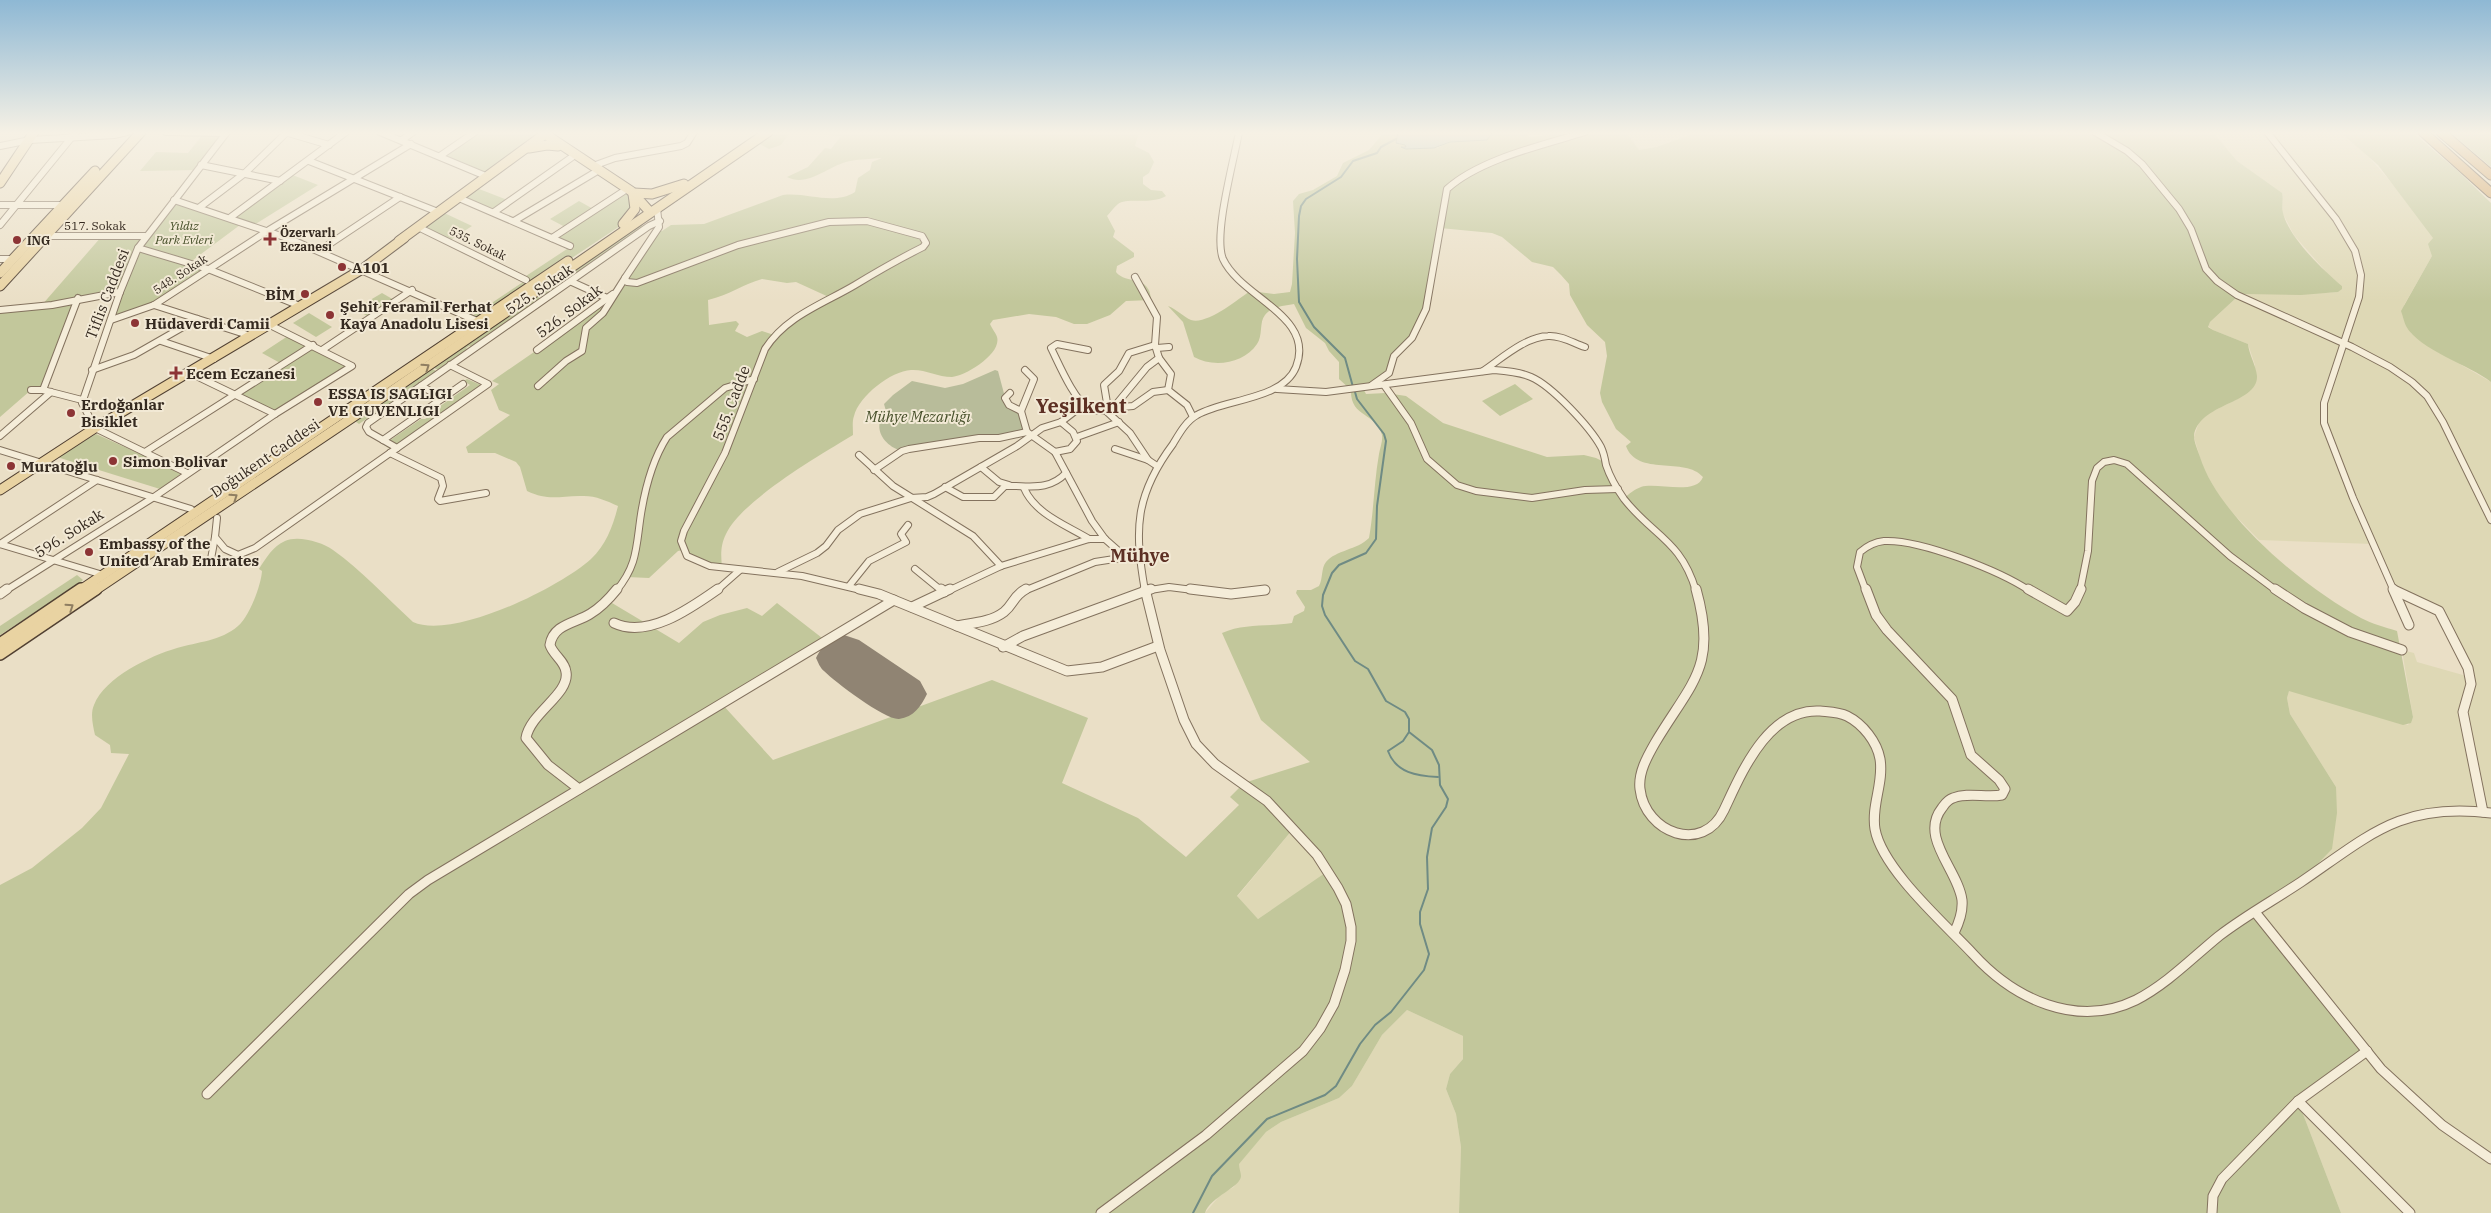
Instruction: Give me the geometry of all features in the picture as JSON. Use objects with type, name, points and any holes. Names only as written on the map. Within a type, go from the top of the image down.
[{"type":"main road","points":[[0,273],[78,189]]},
{"type":"main road","points":[[0,286],[89,189]]},
{"type":"main road","points":[[0,490],[95,428],[214,359],[325,291],[404,238],[473,189]]},
{"type":"main road","points":[[626,189],[652,208]]},
{"type":"main road","points":[[631,192],[652,194],[669,189]]},
{"type":"main road","name":"Doğukent Caddesi","points":[[0,654],[355,416],[635,222],[678,189]]},
{"type":"main road","name":"Doğukent Caddesi","points":[[0,644],[477,321],[623,224],[682,189]]},
{"type":"main road","points":[[623,224],[635,209],[631,192]]},
{"type":"street","points":[[0,225],[19,205],[31,189]]},
{"type":"street","name":"Tiflis Caddesi","points":[[82,400],[120,292],[138,248],[145,236],[183,189]]},
{"type":"street","points":[[200,208],[225,189]]},
{"type":"street","points":[[231,217],[270,189]]},
{"type":"street","name":"548. Sokak","points":[[111,320],[154,305],[269,230],[339,189]]},
{"type":"street","points":[[377,189],[438,212]]},
{"type":"street","points":[[494,212],[527,189]]},
{"type":"street","points":[[514,221],[564,189]]},
{"type":"street","points":[[1101,1213],[1198,1141],[1291,1064],[1326,1022],[1336,1002],[1348,956],[1351,936],[1351,921],[1342,896],[1328,872],[1308,845],[1269,803],[1244,783],[1215,764],[1201,751],[1187,726],[1169,671],[1158,646],[1140,555],[1140,503],[1144,490],[1157,466],[1193,417],[1224,404],[1263,394],[1277,388],[1295,369],[1300,357],[1301,344],[1290,326],[1271,307],[1236,279],[1222,258],[1220,240],[1229,189]]},
{"type":"street","points":[[1368,387],[1388,373],[1394,356],[1412,338],[1424,316],[1447,189]]},
{"type":"street","points":[[2161,189],[2187,222],[2206,269],[2217,281],[2237,295],[2344,343],[2390,367],[2412,382],[2427,396],[2443,422],[2491,520]]},
{"type":"street","points":[[2312,189],[2336,219],[2355,251],[2361,275],[2359,297],[2324,403],[2324,423],[2349,489],[2409,625]]},
{"type":"street","points":[[552,238],[631,192]]},
{"type":"street","points":[[319,251],[400,197]]},
{"type":"street","points":[[460,198],[570,246]]},
{"type":"street","points":[[174,200],[269,230],[362,267],[477,321]]},
{"type":"street","points":[[0,205],[63,205]]},
{"type":"street","points":[[538,386],[562,364],[582,351],[586,343],[586,328],[603,313],[658,230],[660,221],[652,208]]},
{"type":"street","points":[[651,239],[652,208]]},
{"type":"street","points":[[635,222],[645,220],[652,223]]},
{"type":"street","name":"525. Sokak","points":[[398,448],[368,431],[367,424],[572,282],[652,223],[660,221]]},
{"type":"street","name":"555. Cadde","points":[[626,278],[627,282],[637,283],[710,253],[784,232],[833,222],[874,222],[914,233],[926,240],[923,247],[882,267],[855,285],[786,324],[770,340],[725,453],[684,530],[681,541],[683,550],[687,556],[700,563],[740,570],[776,573],[849,586],[894,600],[1067,671],[1080,672],[1158,646]]},
{"type":"street","name":"535. Sokak","points":[[418,227],[526,280]]},
{"type":"street","name":"517. Sokak","points":[[45,236],[145,236]]},
{"type":"street","points":[[138,248],[208,269],[300,306]]},
{"type":"street","points":[[0,259],[12,259]]},
{"type":"street","points":[[1135,277],[1157,317],[1156,347],[1159,358],[1169,368],[1171,374],[1168,390]]},
{"type":"street","points":[[572,282],[607,298]]},
{"type":"street","points":[[270,324],[322,350],[412,290]]},
{"type":"street","name":"526. Sokak","points":[[537,350],[616,291]]},
{"type":"street","points":[[0,310],[52,305],[78,298],[120,292]]},
{"type":"street","points":[[43,390],[78,298]]},
{"type":"street","points":[[154,305],[251,336]]},
{"type":"street","points":[[92,370],[134,355],[197,319]]},
{"type":"street","points":[[1481,372],[1500,358],[1544,337],[1567,340],[1585,347]]},
{"type":"street","points":[[161,341],[214,359]]},
{"type":"street","points":[[1088,350],[1057,344],[1051,348],[1059,360],[1062,371],[1083,405],[1094,411],[1133,406],[1153,392],[1168,390],[1187,403],[1193,417]]},
{"type":"street","points":[[145,452],[313,345]]},
{"type":"street","points":[[1148,460],[1137,441],[1109,409],[1104,385],[1119,370],[1129,353],[1156,347],[1169,347]]},
{"type":"street","name":"596. Sokak","points":[[0,594],[154,497],[275,414],[352,366],[322,350]]},
{"type":"street","points":[[1109,409],[1147,367],[1159,358]]},
{"type":"street","points":[[214,538],[225,549],[236,555],[246,553],[488,384],[450,365]]},
{"type":"street","points":[[1021,411],[1034,379],[1025,370]]},
{"type":"street","points":[[1277,388],[1326,392],[1481,372],[1514,372],[1536,379],[1552,391],[1602,447],[1607,469],[1632,509],[1679,552],[1689,568],[1701,610],[1705,637],[1700,663],[1692,688],[1652,750],[1642,773],[1640,788],[1650,815],[1672,834],[1697,835],[1712,828],[1721,817],[1760,742],[1778,724],[1800,712],[1821,709],[1842,713],[1860,725],[1878,752],[1880,775],[1872,826],[1879,844],[1890,863],[1954,933],[2004,982],[2032,999],[2067,1012],[2093,1013],[2129,1003],[2166,979],[2225,932],[2368,834],[2402,818],[2434,811],[2487,813],[2463,712],[2471,684],[2468,668],[2440,611],[2432,605],[2406,598],[2394,590]]},
{"type":"street","points":[[190,373],[275,414]]},
{"type":"street","points":[[579,790],[548,765],[526,738],[528,727],[561,688],[567,678],[567,671],[552,650],[550,643],[552,636],[563,627],[588,616],[627,577],[636,554],[642,505],[661,446],[667,437],[725,388],[754,379]]},
{"type":"street","points":[[383,440],[463,384]]},
{"type":"street","points":[[1384,385],[1411,422],[1427,459],[1457,485],[1476,491],[1532,498],[1585,490],[1618,489]]},
{"type":"street","points":[[421,386],[443,398]]},
{"type":"street","points":[[30,390],[43,390],[82,400],[82,406],[95,428],[187,473]]},
{"type":"street","points":[[0,436],[51,392]]},
{"type":"street","points":[[1010,393],[1005,398],[1006,401],[1021,411],[1030,433],[1045,447],[1055,452],[1066,451],[1075,445],[1077,437]]},
{"type":"street","points":[[776,573],[818,553],[838,530],[860,514],[911,498],[927,497],[981,466],[1030,433],[1061,422],[1083,405]]},
{"type":"street","points":[[1061,422],[1077,437]]},
{"type":"street","points":[[1077,437],[1119,422]]},
{"type":"street","points":[[874,470],[902,451],[909,449],[979,438],[998,438],[1030,433]]},
{"type":"street","points":[[1115,448],[1131,456],[1148,460],[1157,466]]},
{"type":"street","points":[[0,450],[191,509]]},
{"type":"street","points":[[1055,452],[1082,499],[1092,521],[1105,539],[1122,554]]},
{"type":"street","points":[[390,453],[441,478],[443,486],[438,499],[440,501],[486,492]]},
{"type":"street","points":[[859,455],[874,470],[911,498],[936,511],[973,536],[1001,566]]},
{"type":"street","points":[[1954,933],[1961,917],[1962,898],[1953,873],[1936,839],[1932,823],[1938,809],[1951,798],[1973,794],[1993,797],[2002,795],[2005,789],[1999,780],[1971,755],[1952,699],[1887,630],[1876,615],[1857,567],[1860,552],[1871,544],[1888,540],[1914,544],[2019,585],[2058,609],[2067,611],[2075,606],[2085,579],[2092,481],[2096,468],[2104,461],[2116,460],[2127,464],[2256,577],[2304,608],[2350,632],[2402,650]]},
{"type":"street","points":[[981,466],[1000,482],[1024,488],[1055,483],[1066,473]]},
{"type":"street","points":[[0,544],[97,480]]},
{"type":"street","points":[[945,487],[963,497],[986,497],[996,496],[1002,488],[1009,485]]},
{"type":"street","points":[[1024,488],[1029,498],[1047,515],[1065,523],[1089,539]]},
{"type":"street","points":[[211,559],[217,518]]},
{"type":"street","points":[[849,586],[869,561],[906,542],[906,539],[901,534],[908,525]]},
{"type":"street","points":[[912,607],[1001,566],[1089,539],[1105,539]]},
{"type":"street","points":[[0,544],[103,575]]},
{"type":"street","points":[[957,626],[999,615],[1007,609],[1011,601],[1019,593],[1076,568],[1122,554],[1140,555]]},
{"type":"street","points":[[915,569],[944,592]]},
{"type":"street","points":[[614,623],[623,627],[642,627],[678,613],[720,589],[740,570]]},
{"type":"street","points":[[1003,646],[1023,636],[1146,590],[1169,587],[1231,594],[1266,590]]},
{"type":"street","points":[[207,1094],[409,894],[428,880],[894,600]]},
{"type":"street","points":[[2254,912],[2381,1069],[2442,1125],[2491,1159]]},
{"type":"street","points":[[2212,1213],[2213,1196],[2222,1179],[2298,1101],[2367,1051]]},
{"type":"street","points":[[2298,1101],[2410,1213]]},
{"type":"shaded area","points":[[2274,189],[2397,189],[2434,238],[2432,256],[2404,305],[2411,333],[2444,355],[2491,382],[2491,1213],[2341,1213],[2298,1101],[2255,912],[2336,787],[2290,714],[2287,698],[2289,690],[2408,725],[2413,717],[2402,650],[2414,653],[2417,662],[2470,677],[2443,616],[2399,594],[2373,544],[2259,540],[2224,504],[2203,468],[2194,437],[2199,422],[2209,413],[2243,396],[2255,365],[2248,344],[2213,330],[2208,326],[2210,322],[2236,298],[2246,294],[2327,293],[2338,292],[2342,286],[2328,274],[2294,235],[2282,212],[2283,195]]},
{"type":"shaded area","points":[[1293,829],[1328,872],[1258,919],[1237,897]]},
{"type":"shaded area","points":[[1407,1010],[1463,1036],[1463,1059],[1450,1074],[1446,1089],[1456,1114],[1461,1147],[1459,1213],[1205,1213],[1222,1193],[1234,1187],[1240,1172],[1238,1164],[1266,1132],[1281,1122],[1339,1098],[1352,1086],[1382,1035]]},
{"type":"green space","name":"Yıldız Park Evleri","points":[[270,189],[312,189],[254,225],[244,222],[189,263],[208,269],[154,305],[111,320],[120,292],[78,298],[43,390],[31,390],[0,417],[0,310],[41,306],[102,236],[145,236],[174,200],[231,217]]},
{"type":"green space","points":[[472,189],[478,189],[510,201],[494,212],[459,198]]},
{"type":"green space","points":[[627,189],[635,205],[623,224],[477,321],[469,318],[526,280],[523,278],[570,247],[552,238],[567,228],[550,219],[579,201],[595,210]]},
{"type":"green space","points":[[856,189],[1149,189],[1162,191],[1166,196],[1160,199],[1122,202],[1107,216],[1115,231],[1113,237],[1134,253],[1134,257],[1117,266],[1116,272],[1120,276],[1147,286],[1151,300],[1126,301],[1110,315],[1087,324],[1074,324],[1056,317],[1029,314],[993,320],[990,324],[997,337],[997,344],[994,350],[981,363],[965,373],[952,377],[916,370],[903,371],[885,380],[869,393],[857,408],[854,416],[853,435],[783,479],[748,507],[735,521],[726,534],[723,543],[721,555],[722,568],[710,566],[683,550],[678,551],[649,578],[627,577],[607,600],[679,643],[703,622],[720,615],[747,608],[762,616],[777,603],[826,641],[722,704],[773,760],[992,680],[1088,718],[1062,783],[1138,818],[1186,857],[1239,805],[1230,797],[1244,783],[1310,762],[1261,720],[1222,633],[1247,626],[1292,623],[1294,616],[1304,611],[1305,607],[1296,593],[1297,590],[1311,590],[1319,586],[1323,567],[1330,558],[1359,545],[1369,538],[1382,435],[1374,422],[1355,406],[1351,390],[1339,379],[1339,362],[1329,351],[1325,343],[1306,328],[1294,304],[1275,308],[1265,315],[1262,321],[1259,341],[1251,351],[1236,360],[1219,363],[1194,357],[1183,322],[1168,306],[1191,320],[1198,321],[1222,311],[1250,291],[1274,294],[1290,292],[1295,233],[1293,201],[1299,194],[1315,189],[2276,189],[2282,193],[2283,213],[2292,233],[2299,243],[2342,286],[2342,289],[2338,292],[2301,295],[2246,294],[2236,298],[2210,322],[2208,327],[2213,330],[2248,344],[2257,376],[2255,385],[2248,393],[2216,410],[2198,425],[2194,436],[2196,446],[2210,480],[2226,504],[2267,550],[2339,605],[2365,620],[2397,631],[2413,717],[2411,723],[2403,725],[2289,691],[2287,698],[2290,714],[2336,787],[2337,813],[2332,849],[2300,882],[2255,912],[2367,1051],[2298,1101],[2341,1213],[1459,1213],[1461,1147],[1456,1114],[1446,1089],[1450,1074],[1463,1059],[1463,1036],[1407,1010],[1382,1035],[1352,1086],[1339,1098],[1281,1122],[1266,1132],[1239,1164],[1240,1180],[1213,1202],[1205,1213],[0,1213],[0,885],[32,868],[82,828],[101,808],[129,754],[111,753],[110,745],[95,735],[92,712],[94,705],[108,685],[130,669],[154,656],[217,638],[238,626],[246,616],[257,593],[262,571],[259,569],[273,549],[290,539],[310,540],[328,547],[364,575],[413,622],[431,626],[453,624],[478,618],[505,608],[555,584],[576,571],[601,548],[611,528],[618,506],[588,496],[549,497],[535,494],[527,491],[520,467],[516,462],[495,453],[468,453],[466,447],[510,415],[499,410],[491,390],[499,384],[492,381],[616,291],[658,230],[662,231],[671,225],[704,224],[783,195],[838,198],[855,192]],"holes":[[[1440,228],[1492,233],[1502,237],[1532,262],[1553,267],[1569,284],[1570,295],[1587,325],[1605,342],[1607,356],[1600,393],[1602,402],[1616,429],[1631,442],[1626,446],[1632,455],[1640,461],[1650,464],[1695,471],[1703,477],[1699,483],[1685,487],[1641,487],[1624,498],[1606,463],[1596,458],[1584,455],[1547,457],[1443,423],[1406,396],[1386,393],[1366,394],[1363,388],[1389,373],[1397,352],[1421,323]],[[762,279],[787,283],[796,282],[831,298],[774,335],[762,331],[747,337],[735,331],[739,324],[736,321],[709,325],[708,300]],[[1293,829],[1328,871],[1258,919],[1237,896]]]},
{"type":"green space","points":[[2396,189],[2476,189],[2491,203],[2491,382],[2433,350],[2413,335],[2406,326],[2401,311],[2432,256],[2428,244],[2433,238]]},
{"type":"green space","points":[[440,211],[472,226],[449,241],[418,227]]},
{"type":"green space","points":[[647,225],[472,347],[466,348],[468,350],[439,370],[434,368],[640,226]]},
{"type":"green space","points":[[382,293],[394,300],[367,316],[355,309]]},
{"type":"green space","points":[[309,313],[332,327],[316,337],[293,323]]},
{"type":"green space","points":[[291,334],[352,366],[275,414],[236,394],[282,364],[262,353]]},
{"type":"green space","points":[[431,368],[436,371],[359,424],[355,421]]},
{"type":"green space","name":"Mühye Mezarlığı","points":[[995,370],[998,371],[1006,401],[1021,411],[1027,432],[902,451],[889,444],[882,436],[879,426],[880,420],[886,411],[884,404],[912,381],[945,388],[963,384]]},
{"type":"green space","points":[[467,379],[481,385],[390,449],[378,441],[386,443],[421,419],[425,419],[438,411],[436,409],[470,385],[464,381]]},
{"type":"green space","points":[[1515,384],[1533,399],[1500,416],[1482,401]]},
{"type":"green space","points":[[96,434],[182,473],[160,489],[57,457]]},
{"type":"green space","points":[[77,575],[83,580],[80,583],[0,635],[0,626]]},
{"type":"waterway","points":[[1323,189],[1306,199],[1301,206],[1297,259],[1299,302],[1314,327],[1345,358],[1353,387]]},
{"type":"waterway","points":[[1355,392],[1357,399],[1384,434],[1386,441],[1377,506],[1376,539],[1366,553],[1339,565],[1332,573],[1323,595],[1322,606],[1325,615],[1355,661],[1368,669],[1386,701],[1405,712],[1409,719],[1409,732]]},
{"type":"waterway","points":[[1193,1213],[1212,1176],[1267,1119],[1325,1095],[1336,1086],[1360,1044],[1375,1025],[1391,1012],[1424,970],[1429,954],[1420,924],[1420,912],[1428,889],[1427,857],[1432,828],[1446,807],[1448,799],[1440,785],[1439,765],[1432,750],[1409,732]]},
{"type":"waterway","points":[[1409,732],[1403,741],[1388,751],[1392,758],[1396,764],[1408,772],[1422,776],[1438,777]]},
{"type":"runway","points":[[844,652],[905,694],[898,701],[837,658],[844,652]]},
{"type":"place","name":"Özervarlı Eczanesi","points":[[270,239]]},
{"type":"place","name":"ING","points":[[17,240]]},
{"type":"place","name":"A101","points":[[342,267]]},
{"type":"place","name":"BİM","points":[[305,294]]},
{"type":"place","name":"Şehit Feramil Ferhat Kaya Anadolu Lisesi","points":[[330,315]]},
{"type":"place","name":"Hüdaverdi Camii","points":[[135,323]]},
{"type":"place","name":"Ecem Eczanesi","points":[[176,373]]},
{"type":"place","name":"ESSA IS SAGLIGI VE GUVENLIGI","points":[[318,402]]},
{"type":"place","name":"Erdoğanlar Bisiklet","points":[[71,413]]},
{"type":"place","name":"Simon Bolivar","points":[[113,461]]},
{"type":"place","name":"Muratoğlu","points":[[11,466]]},
{"type":"place","name":"Embassy of the United Arab Emirates","points":[[89,552]]},
{"type":"district","name":"Yeşilkent","points":[[1081,405]]},
{"type":"district","name":"Mühye","points":[[1140,555]]}]
